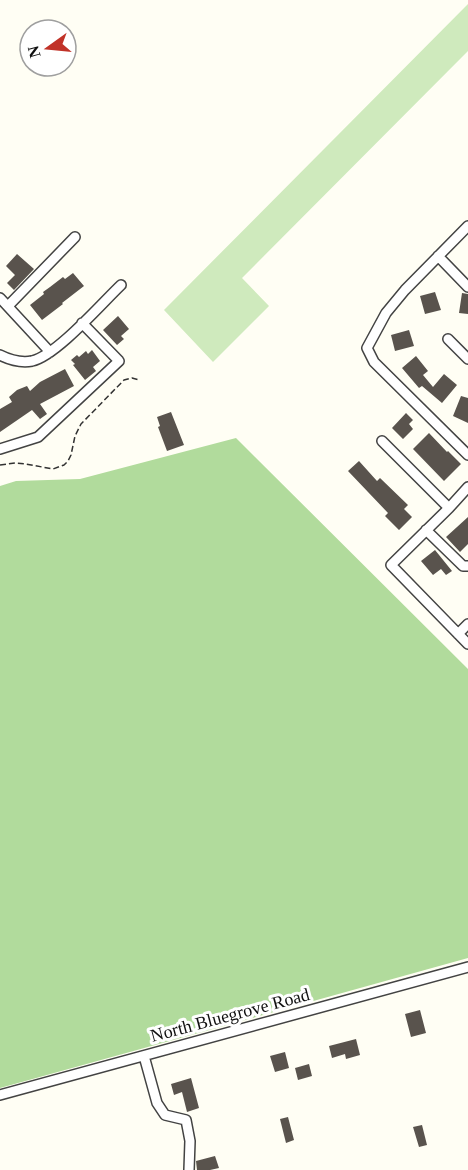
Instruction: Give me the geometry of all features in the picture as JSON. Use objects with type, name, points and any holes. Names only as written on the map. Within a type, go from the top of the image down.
[{"type":"street","points":[[468,226],[405,290],[386,313],[367,348],[374,362],[468,455]]},
{"type":"street","points":[[8,306],[75,237]]},
{"type":"street","points":[[438,256],[468,287]]},
{"type":"street","points":[[1,358],[19,362],[34,360],[50,352],[121,285]]},
{"type":"street","points":[[0,298],[50,352]]},
{"type":"street","points":[[0,449],[38,437],[119,361],[82,323]]},
{"type":"street","points":[[448,339],[468,359]]},
{"type":"street","points":[[382,441],[449,508]]},
{"type":"street","points":[[468,487],[391,565],[468,644]]},
{"type":"street","points":[[426,530],[463,566],[468,566]]},
{"type":"street","points":[[458,634],[468,624]]},
{"type":"street","name":"North Bluegrove Road","points":[[0,1095],[468,967]]},
{"type":"street","points":[[144,1056],[157,1103],[165,1115],[186,1120],[190,1141],[189,1170]]},
{"type":"path","points":[[0,465],[15,463],[53,469],[64,465],[71,455],[75,436],[81,424],[124,380],[132,378],[139,380]]},
{"type":"green space","points":[[468,4],[468,51],[242,278],[269,306],[213,362],[164,310]]},
{"type":"green space","points":[[236,438],[468,669],[468,958],[0,1088],[0,486],[16,481],[80,479]]},
{"type":"building","points":[[17,254],[34,269],[14,290],[7,283],[15,275],[6,266]]},
{"type":"building","points":[[73,273],[84,286],[42,320],[30,305],[63,277],[65,279]]},
{"type":"building","points":[[435,292],[441,310],[425,314],[420,296]]},
{"type":"building","points":[[462,293],[468,294],[468,314],[459,313]]},
{"type":"building","points":[[118,316],[129,329],[121,336],[124,339],[117,345],[103,330]]},
{"type":"building","points":[[409,330],[414,346],[395,351],[391,335]]},
{"type":"building","points":[[92,350],[100,361],[93,367],[96,371],[85,380],[71,360],[77,355],[79,357],[86,351],[88,354]]},
{"type":"building","points":[[416,356],[428,371],[423,375],[433,387],[444,374],[457,385],[442,403],[422,386],[419,388],[402,368]]},
{"type":"building","points":[[65,369],[74,386],[40,404],[47,414],[40,419],[32,410],[0,432],[0,409],[12,402],[9,397],[17,390],[27,386],[30,391],[40,382]]},
{"type":"building","points":[[461,396],[468,398],[468,423],[453,416]]},
{"type":"building","points":[[171,412],[184,445],[167,451],[158,427],[160,426],[157,417]]},
{"type":"building","points":[[406,413],[413,420],[409,424],[413,429],[403,439],[392,428]]},
{"type":"building","points":[[429,433],[461,464],[444,481],[413,449]]},
{"type":"building","points":[[359,461],[377,481],[380,478],[408,505],[404,509],[412,517],[399,530],[385,516],[388,513],[348,471]]},
{"type":"building","points":[[468,517],[468,544],[460,552],[446,537]]},
{"type":"building","points":[[435,550],[452,571],[446,575],[441,569],[433,575],[421,561]]},
{"type":"building","points":[[420,1010],[426,1033],[411,1037],[405,1014]]},
{"type":"building","points":[[356,1039],[360,1055],[346,1059],[345,1054],[332,1058],[329,1046]]},
{"type":"building","points":[[285,1052],[289,1068],[275,1072],[270,1056]]},
{"type":"building","points":[[309,1064],[312,1076],[298,1080],[295,1068]]},
{"type":"building","points":[[191,1078],[199,1108],[187,1112],[182,1092],[174,1095],[171,1084]]},
{"type":"building","points":[[288,1117],[294,1140],[286,1143],[280,1119]]},
{"type":"building","points":[[422,1125],[427,1145],[419,1147],[413,1127]]},
{"type":"building","points":[[215,1156],[219,1168],[197,1170],[196,1161]]}]
